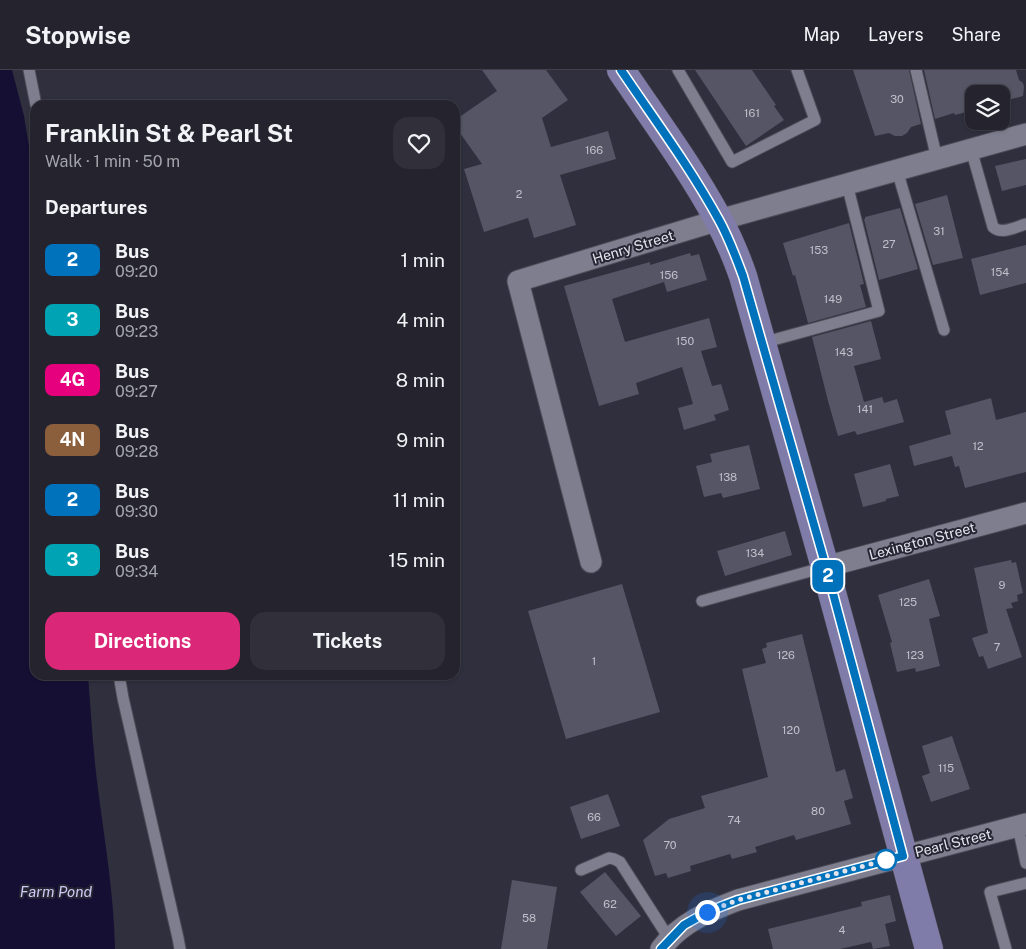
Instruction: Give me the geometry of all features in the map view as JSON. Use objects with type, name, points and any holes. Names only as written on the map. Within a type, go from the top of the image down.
[{"type":"street","points":[[621,70],[698,183],[719,220],[743,276],[826,567],[929,949]]},
{"type":"street","name":"Henry Street","points":[[591,562],[518,281],[719,220],[1026,134]]},
{"type":"street","name":"Lexington Street","points":[[826,567],[1025,516]]},
{"type":"street","name":"Pearl Street","points":[[666,944],[684,925],[707,912],[738,900],[1022,826]]},
{"type":"lane","points":[[29,70],[35,100]]},
{"type":"lane","points":[[678,70],[732,162],[816,120],[797,70]]},
{"type":"lane","points":[[916,70],[937,159]]},
{"type":"lane","points":[[970,149],[993,227],[1001,231],[1026,224]]},
{"type":"lane","points":[[897,170],[944,330]]},
{"type":"lane","points":[[762,342],[879,311],[847,184]]},
{"type":"lane","name":"Lexington Street","points":[[702,601],[826,567]]},
{"type":"lane","points":[[120,680],[122,698],[180,949]]},
{"type":"lane","points":[[1022,826],[1026,864]]},
{"type":"lane","points":[[581,870],[609,858],[614,858],[620,862],[666,944]]},
{"type":"lane","points":[[1006,949],[990,892],[1026,883]]},
{"type":"water","name":"Farm Pond","points":[[0,70],[12,70],[24,116],[30,153],[30,680],[88,680],[93,747],[111,889],[115,949],[0,949]]},
{"type":"building","points":[[482,70],[546,70],[568,100],[542,118],[551,147],[608,131],[616,159],[560,175],[576,225],[534,238],[528,218],[484,232],[464,169],[482,164],[460,133],[460,117],[497,91]]},
{"type":"building","points":[[695,70],[752,70],[784,120],[746,146]]},
{"type":"building","points":[[853,70],[909,70],[921,124],[911,127],[902,136],[895,136],[889,133],[875,136]]},
{"type":"building","points":[[924,70],[1016,70],[1019,80],[1023,83],[1023,96],[1010,100],[1010,85],[965,85],[965,112],[955,115],[954,113],[935,119]]},
{"type":"building","points":[[1026,159],[1026,185],[1002,191],[995,166]]},
{"type":"building","points":[[947,195],[963,258],[933,265],[915,204]]},
{"type":"building","points":[[900,208],[918,269],[879,280],[864,219],[865,217]]},
{"type":"building","points":[[849,223],[864,284],[860,285],[866,307],[808,323],[795,275],[793,276],[783,243]]},
{"type":"building","points":[[1026,245],[1026,283],[980,295],[971,259]]},
{"type":"building","points":[[690,253],[691,256],[699,254],[707,280],[667,292],[664,282],[612,299],[625,342],[709,318],[717,347],[701,351],[712,386],[721,384],[729,410],[714,415],[716,420],[684,430],[678,408],[693,404],[682,367],[636,383],[639,394],[599,406],[564,286]]},
{"type":"building","points":[[871,321],[881,359],[854,366],[864,402],[882,397],[884,403],[897,399],[904,422],[857,435],[855,431],[838,436],[812,337]]},
{"type":"building","points":[[991,398],[996,420],[1026,412],[1026,472],[965,488],[959,466],[955,467],[952,456],[914,466],[909,446],[951,434],[945,411]]},
{"type":"building","points":[[749,445],[760,489],[723,498],[721,493],[704,497],[696,466],[712,462],[710,454]]},
{"type":"building","points":[[890,464],[899,496],[863,507],[854,474]]},
{"type":"building","points":[[785,531],[792,555],[725,576],[717,551]]},
{"type":"building","points":[[1011,560],[1012,563],[1016,562],[1023,593],[1017,595],[1018,601],[1011,603],[1013,608],[1006,609],[1022,657],[988,669],[983,656],[979,657],[972,638],[988,633],[974,568]]},
{"type":"building","points":[[929,579],[940,616],[929,619],[940,666],[916,672],[915,668],[897,672],[890,643],[892,642],[878,595]]},
{"type":"building","points":[[622,584],[660,712],[566,739],[528,611]]},
{"type":"building","points":[[802,634],[836,772],[845,769],[853,798],[844,801],[851,824],[796,840],[794,835],[755,847],[757,852],[732,859],[730,854],[690,866],[691,871],[668,878],[666,873],[655,876],[643,840],[669,819],[705,808],[701,796],[768,777],[742,669],[766,663],[762,649],[767,647],[766,643]]},
{"type":"building","points":[[952,736],[970,789],[931,802],[922,776],[930,773],[922,746]]},
{"type":"building","points":[[608,794],[620,826],[581,839],[570,807]]},
{"type":"building","points":[[605,872],[641,916],[616,936],[580,892]]},
{"type":"building","points":[[512,880],[557,887],[547,949],[501,949]]},
{"type":"building","points":[[890,895],[896,921],[885,924],[890,946],[873,949],[871,942],[840,949],[773,949],[768,929],[862,906],[861,902]]},
{"type":"bus line","name":"2","points":[[621,70],[698,183],[719,220],[743,276],[826,567],[903,856],[738,900],[707,912],[684,925],[661,949]]},
{"type":"route","points":[[707,912],[738,900],[886,860]]}]
